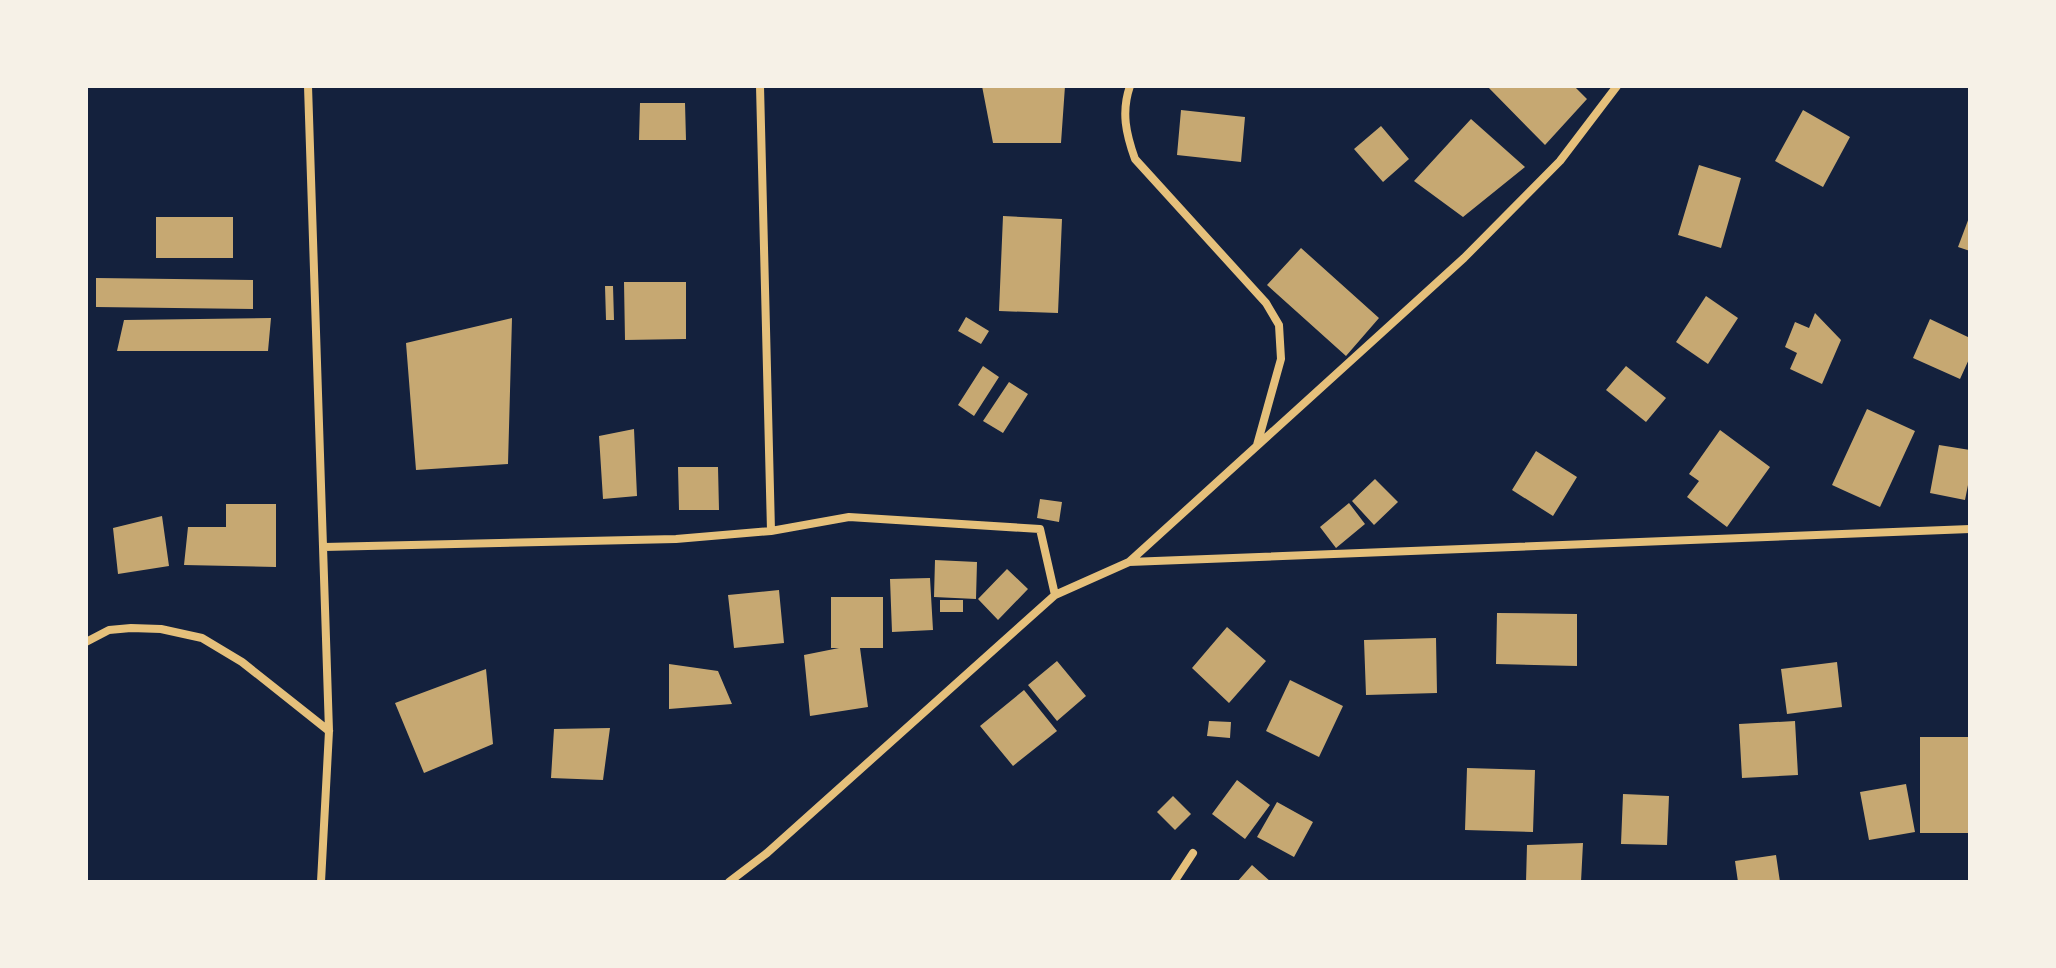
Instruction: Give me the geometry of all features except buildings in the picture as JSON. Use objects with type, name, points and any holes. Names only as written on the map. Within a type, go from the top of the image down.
[{"type":"street","points":[[308,86],[329,731],[321,882]]},
{"type":"street","points":[[760,86],[771,531]]},
{"type":"street","points":[[1130,86],[1125,99],[1125,131],[1135,159],[1266,303],[1279,325],[1281,359],[1256,446]]},
{"type":"street","points":[[729,882],[767,853],[1055,595],[1129,562],[1464,258],[1560,161],[1617,86]]},
{"type":"street","points":[[324,547],[676,539],[771,531],[849,517],[1040,529],[1055,595]]},
{"type":"street","points":[[1129,562],[1970,529]]},
{"type":"street","points":[[86,642],[109,630],[131,628],[161,629],[202,638],[242,662],[329,731]]},
{"type":"street","points":[[1174,882],[1193,853]]}]
